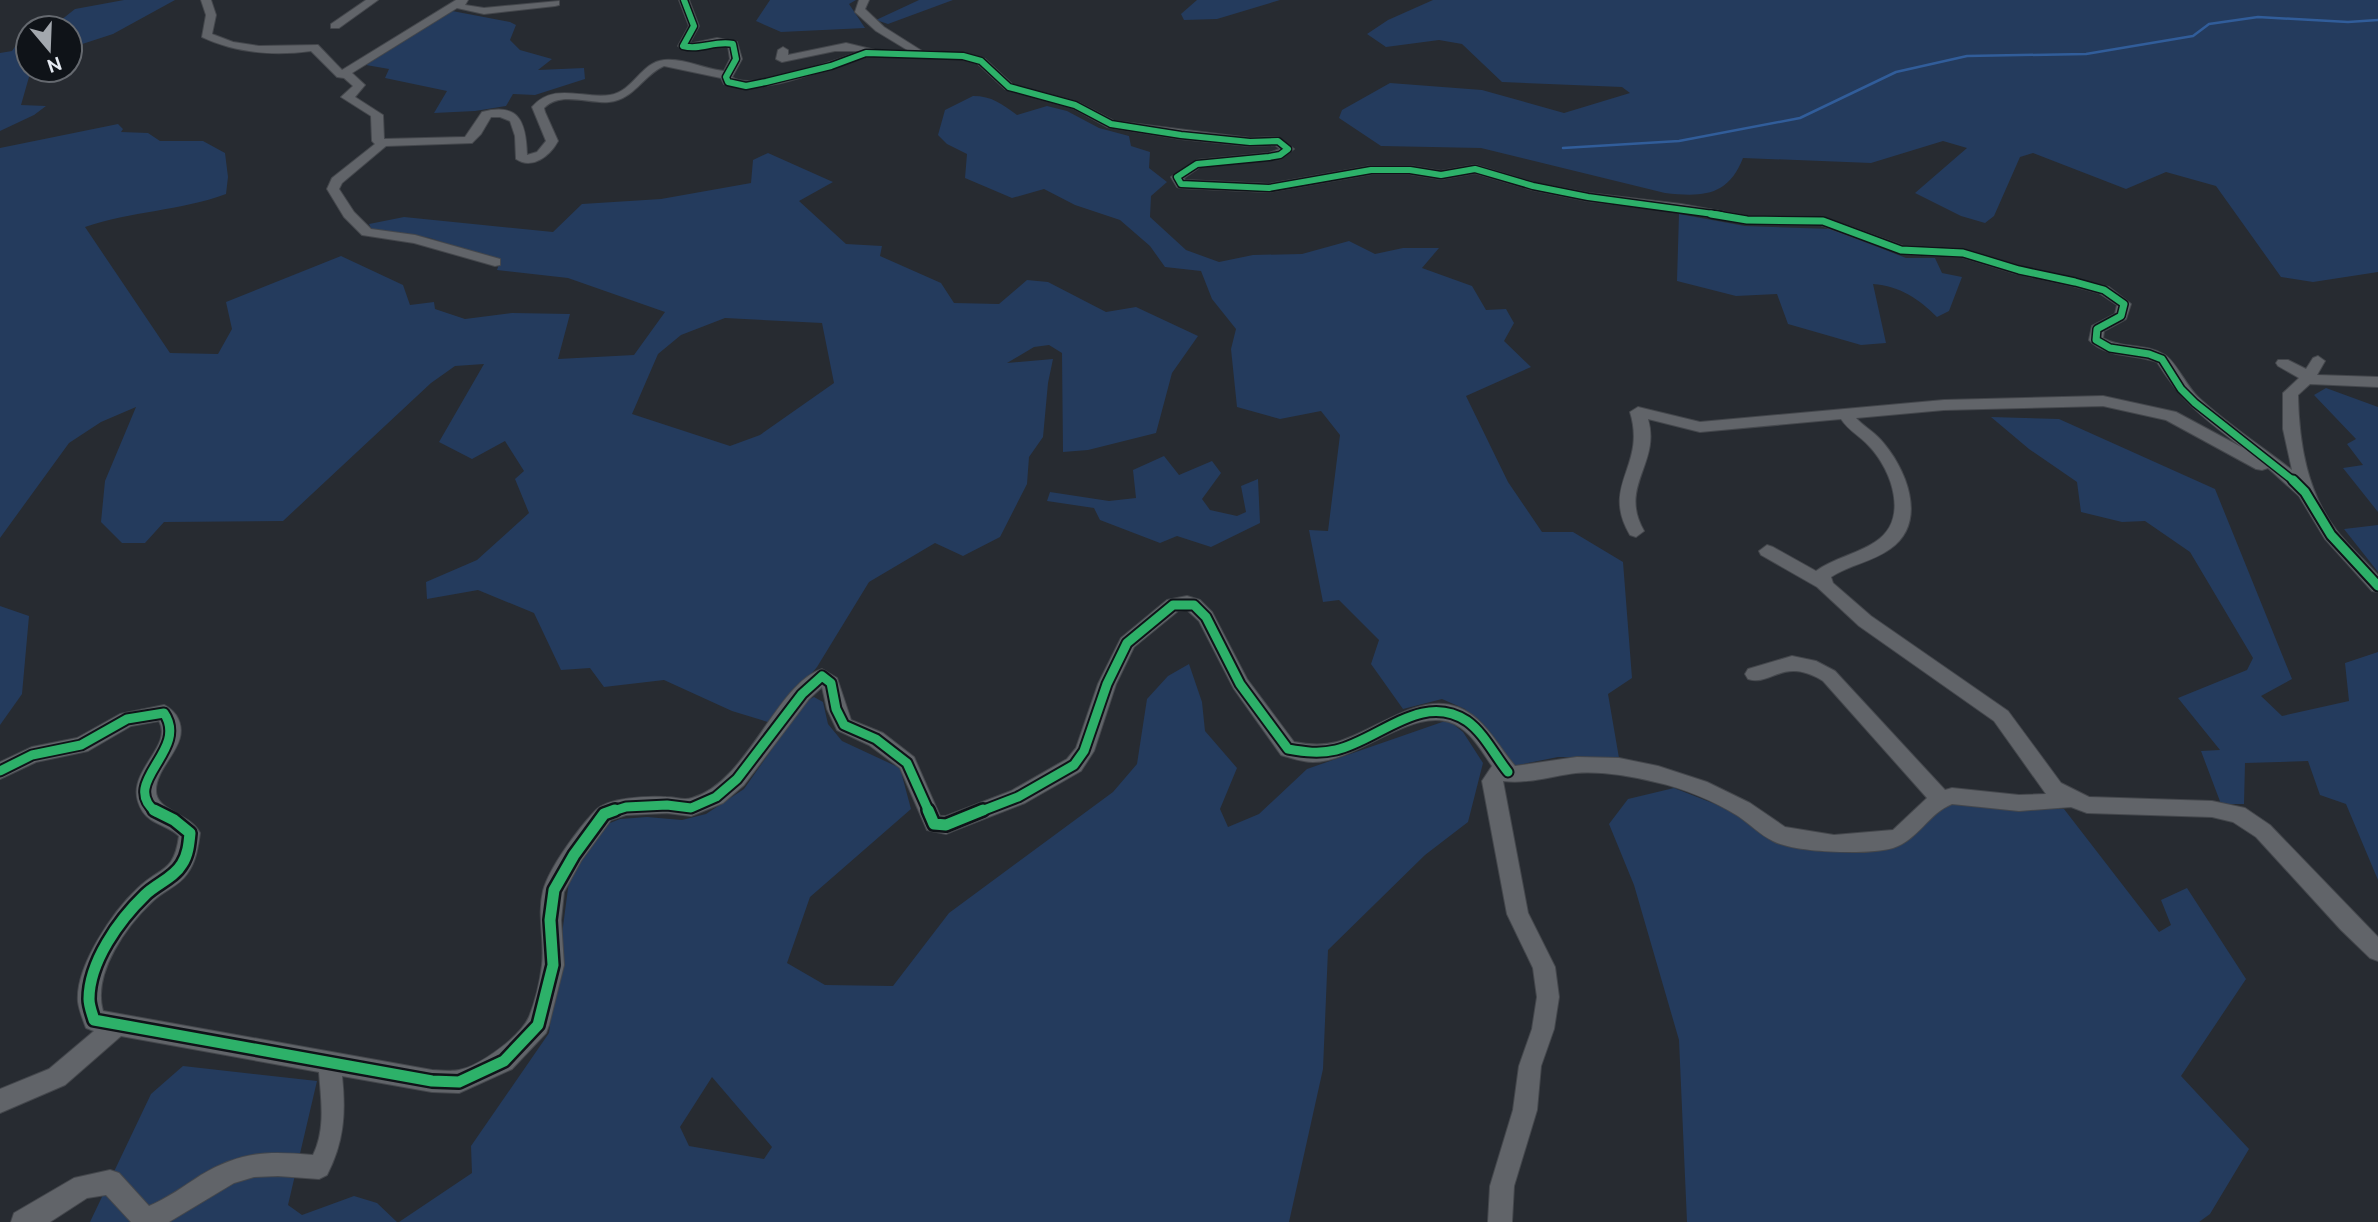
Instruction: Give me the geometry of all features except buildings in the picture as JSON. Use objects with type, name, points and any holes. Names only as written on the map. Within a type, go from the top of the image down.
[{"type":"street","points":[[206,0],[211,15],[206,36],[228,44],[279,51],[314,47],[341,75],[447,8],[461,2],[462,8],[484,11],[555,3]]},
{"type":"street","points":[[335,26],[373,0]]},
{"type":"street","points":[[684,0],[694,26],[683,46],[697,48],[716,40],[733,44],[736,59],[727,75],[728,82],[746,86],[831,66],[866,52],[918,53],[975,59],[1009,87],[1075,105],[1111,124],[1181,135],[1250,142],[1278,141],[1287,146],[1288,149],[1280,155],[1197,164],[1177,177],[1181,184],[1189,186],[1221,184],[1279,188],[1371,170],[1410,170],[1441,175],[1475,169],[1533,186],[1588,197],[1681,208],[1747,220],[1823,221],[1901,250],[1963,253],[2104,290],[2124,304],[2121,316],[2097,329],[2096,340],[2110,348],[2149,354],[2162,359],[2180,389],[2195,403],[2287,474],[2305,492],[2332,535],[2378,586]]},
{"type":"street","points":[[863,0],[859,10],[870,21],[918,53]]},
{"type":"street","points":[[783,50],[782,60],[833,47],[853,46],[876,52]]},
{"type":"street","points":[[346,73],[359,85],[357,90],[347,97],[377,115],[378,141],[460,142],[468,140],[477,131],[486,114],[501,111],[515,119],[521,136],[520,156],[524,159],[534,158],[545,152],[552,141],[550,130],[539,117],[538,107],[548,98],[558,96],[593,99],[627,94],[652,67],[663,63],[714,75],[727,75]]},
{"type":"street","points":[[383,143],[336,181],[333,189],[349,214],[367,232],[415,239],[495,262]]},
{"type":"street","points":[[2305,492],[2289,411],[2291,393],[2307,378],[2318,361]]},
{"type":"street","points":[[2283,363],[2307,378],[2378,382]]},
{"type":"street","points":[[1636,531],[1626,514],[1625,497],[1635,477],[1644,434],[1638,412],[1700,427],[1944,405],[2103,401],[2171,416],[2251,458],[2305,492]]},
{"type":"street","points":[[1824,583],[1822,575],[1832,566],[1874,552],[1891,539],[1905,515],[1898,478],[1876,443],[1848,421],[1846,414]]},
{"type":"street","points":[[1767,551],[1824,583],[1865,621],[2001,716],[2054,789],[2087,805],[2212,809],[2238,814],[2263,831],[2348,923],[2378,951]]},
{"type":"street","points":[[0,771],[32,755],[81,745],[127,719],[164,713],[170,719],[173,736],[144,788],[147,803],[154,812],[177,821],[190,833],[188,856],[177,874],[148,892],[131,910],[94,970],[89,1000],[94,1020],[432,1081],[459,1082],[504,1061],[538,1025],[553,965],[550,920],[554,890],[574,855],[604,814],[626,807],[667,805],[691,808],[716,797],[737,779],[802,694],[822,676],[831,683],[836,709],[844,725],[876,739],[907,763],[934,824],[946,825],[1018,797],[1074,765],[1084,751],[1107,684],[1127,643],[1173,605],[1187,603],[1194,605],[1206,617],[1241,684],[1288,749],[1300,754],[1326,755],[1362,743],[1375,732],[1414,715],[1431,710],[1447,711],[1468,721],[1508,772]]},
{"type":"street","points":[[1754,674],[1777,664],[1816,666],[1829,676],[1941,800]]},
{"type":"street","points":[[1500,1222],[1502,1186],[1525,1110],[1530,1066],[1543,1029],[1548,996],[1544,967],[1518,914],[1492,781],[1497,772],[1522,775],[1577,765],[1619,766],[1658,774],[1700,788],[1743,810],[1780,835],[1834,844],[1890,840],[1900,836],[1936,802],[1952,796],[2019,803],[2071,798]]},
{"type":"street","points":[[0,1101],[57,1077],[118,1024]]},
{"type":"street","points":[[23,1222],[83,1187],[110,1182],[144,1220],[162,1214],[230,1172],[254,1164],[318,1167],[328,1151],[334,1131],[330,1061]]},
{"type":"shaded area","points":[[124,0],[175,0],[113,34],[84,43],[84,14],[69,14],[75,9]]},
{"type":"shaded area","points":[[770,0],[856,0],[849,4],[865,28],[781,32],[756,21]]},
{"type":"shaded area","points":[[919,0],[953,0],[888,24],[876,20]]},
{"type":"shaded area","points":[[1197,0],[1280,0],[1217,19],[1184,20],[1181,14]]},
{"type":"shaded area","points":[[1433,0],[2378,0],[2378,272],[2313,282],[2281,277],[2216,186],[2166,172],[2126,189],[2033,153],[2020,157],[1994,216],[1985,223],[1961,216],[1915,193],[1967,148],[1943,141],[1871,163],[1743,158],[1737,171],[1721,187],[1712,192],[1690,195],[1665,193],[1481,148],[1381,146],[1339,118],[1342,110],[1390,83],[1482,90],[1564,113],[1630,93],[1622,87],[1502,82],[1462,44],[1439,40],[1386,47],[1367,34],[1388,20]]},
{"type":"shaded area","points":[[447,10],[516,25],[510,40],[520,50],[552,59],[538,70],[584,68],[585,79],[535,95],[513,94],[506,106],[434,113],[447,91],[385,78],[389,69],[366,65]]},
{"type":"shaded area","points":[[14,48],[14,84],[27,84],[21,105],[46,106],[34,115],[0,131],[0,53]]},
{"type":"shaded area","points":[[973,96],[991,99],[1017,115],[1047,106],[1067,111],[1099,128],[1129,136],[1131,146],[1150,152],[1149,168],[1167,182],[1151,196],[1150,217],[1186,250],[1219,262],[1253,255],[1302,254],[1349,241],[1375,254],[1403,248],[1439,248],[1422,268],[1472,286],[1486,310],[1506,309],[1514,323],[1504,341],[1531,367],[1466,396],[1508,482],[1542,532],[1573,532],[1623,562],[1632,678],[1608,694],[1619,758],[1558,757],[1513,766],[1465,709],[1442,699],[1403,709],[1371,664],[1379,640],[1339,600],[1323,602],[1309,530],[1328,531],[1340,435],[1321,411],[1280,419],[1237,407],[1231,349],[1236,329],[1212,299],[1201,271],[1165,267],[1150,246],[1120,220],[1075,205],[1044,189],[1012,198],[965,178],[967,154],[947,144],[938,135],[945,110]]},
{"type":"shaded area","points":[[118,124],[123,129],[121,132],[148,133],[160,141],[203,141],[225,153],[228,177],[226,194],[85,227],[170,353],[218,354],[232,329],[226,302],[341,256],[403,285],[410,305],[434,302],[435,309],[465,319],[512,313],[570,314],[558,359],[634,355],[665,312],[568,278],[497,270],[500,261],[430,238],[372,230],[369,224],[404,217],[553,232],[582,204],[661,199],[751,183],[753,160],[768,153],[833,182],[799,201],[846,244],[882,246],[880,256],[941,283],[954,303],[999,304],[1027,280],[1048,282],[1106,312],[1136,307],[1198,336],[1172,373],[1156,433],[1088,450],[1063,452],[1062,353],[1049,345],[1034,347],[1007,363],[1053,359],[1043,437],[1029,457],[1027,484],[1000,537],[963,556],[935,543],[869,582],[817,667],[771,723],[732,711],[664,680],[604,687],[590,668],[561,670],[534,613],[478,590],[427,599],[426,582],[477,560],[529,513],[515,479],[524,471],[505,441],[472,459],[439,442],[484,364],[455,366],[431,383],[283,521],[164,522],[145,543],[122,543],[101,522],[105,481],[136,407],[101,422],[69,443],[0,538],[0,148]],"holes":[[[725,318],[822,323],[834,383],[760,435],[730,446],[632,414],[658,354],[681,335]]]},
{"type":"shaded area","points":[[1679,214],[1745,226],[1832,229],[1906,258],[1935,258],[1942,273],[1962,277],[1949,311],[1937,317],[1908,294],[1892,287],[1873,284],[1886,343],[1861,345],[1788,324],[1777,294],[1736,296],[1677,281]]},
{"type":"shaded area","points":[[2326,388],[2378,407],[2378,512],[2343,468],[2363,465],[2347,444],[2356,439],[2314,395]]},
{"type":"shaded area","points":[[1991,417],[2059,419],[2215,489],[2292,679],[2261,696],[2282,716],[2349,701],[2345,663],[2378,652],[2378,880],[2346,804],[2320,795],[2308,761],[2245,763],[2244,804],[2221,804],[2201,751],[2220,750],[2178,698],[2247,670],[2253,658],[2190,552],[2145,521],[2122,522],[2081,512],[2077,482],[2029,449]]},
{"type":"shaded area","points":[[1164,456],[1179,475],[1212,461],[1221,473],[1202,499],[1210,510],[1237,516],[1246,512],[1241,486],[1258,479],[1260,523],[1211,547],[1177,536],[1160,543],[1100,520],[1094,508],[1047,501],[1050,492],[1109,501],[1136,498],[1133,470]]},
{"type":"shaded area","points":[[2378,525],[2378,572],[2344,529]]},
{"type":"shaded area","points":[[0,606],[29,616],[22,694],[0,725]]},
{"type":"shaded area","points":[[1189,664],[1202,702],[1205,731],[1237,768],[1220,809],[1228,827],[1259,814],[1307,769],[1448,720],[1463,732],[1483,763],[1468,822],[1425,855],[1328,950],[1323,1069],[1289,1222],[399,1222],[472,1173],[471,1146],[549,1033],[569,881],[605,825],[620,819],[647,817],[682,820],[706,814],[744,789],[805,702],[814,697],[823,702],[828,724],[842,741],[900,768],[911,809],[810,897],[787,963],[825,985],[893,986],[949,913],[1113,792],[1137,764],[1147,699],[1168,676]],"holes":[[[712,1077],[772,1147],[764,1159],[689,1146],[680,1127]]]},
{"type":"shaded area","points":[[1674,788],[1733,811],[1779,841],[1898,843],[1944,804],[2064,809],[2159,932],[2171,925],[2161,900],[2187,888],[2246,979],[2181,1076],[2249,1149],[2210,1214],[2199,1222],[1687,1222],[1679,1040],[1634,885],[1609,824],[1628,799]]},
{"type":"shaded area","points":[[183,1066],[317,1081],[288,1205],[302,1215],[354,1196],[377,1203],[397,1222],[90,1222],[151,1094]]},
{"type":"waterway","points":[[1563,148],[1679,141],[1800,118],[1896,72],[1967,56],[2086,54],[2193,36],[2209,24],[2258,17],[2348,22],[2378,20]]},
{"type":"cycle path","points":[[684,0],[694,26],[683,46],[694,48],[717,42],[733,44],[736,59],[726,77],[728,82],[746,86],[766,82],[831,66],[866,53],[963,56],[981,61],[1009,87],[1075,105],[1111,124],[1181,135],[1250,142],[1278,141],[1288,149],[1280,155],[1269,157],[1197,164],[1177,177],[1181,184],[1269,188],[1371,170],[1410,170],[1441,175],[1475,169],[1533,186],[1588,197],[1681,208],[1747,220],[1823,221],[1901,250],[1963,253],[2019,270],[2104,290],[2124,304],[2121,316],[2097,329],[2096,340],[2110,348],[2149,354],[2162,359],[2181,389],[2195,403],[2287,474],[2305,492],[2331,535],[2378,586]]},
{"type":"cycle path","points":[[0,771],[32,755],[81,745],[127,719],[164,713],[171,724],[172,735],[152,769],[145,794],[153,809],[180,823],[190,833],[188,849],[181,867],[145,895],[108,943],[90,986],[89,1002],[94,1020],[432,1081],[459,1082],[504,1061],[538,1025],[553,965],[550,920],[554,890],[574,855],[604,814],[626,807],[667,805],[691,808],[716,797],[737,779],[802,694],[822,676],[831,683],[836,709],[844,725],[876,739],[907,763],[934,824],[946,825],[1018,797],[1074,765],[1084,751],[1107,684],[1127,643],[1173,605],[1187,603],[1194,605],[1206,617],[1240,684],[1288,749],[1313,754],[1338,750],[1406,718],[1428,711],[1448,712],[1468,722],[1508,772]]}]
